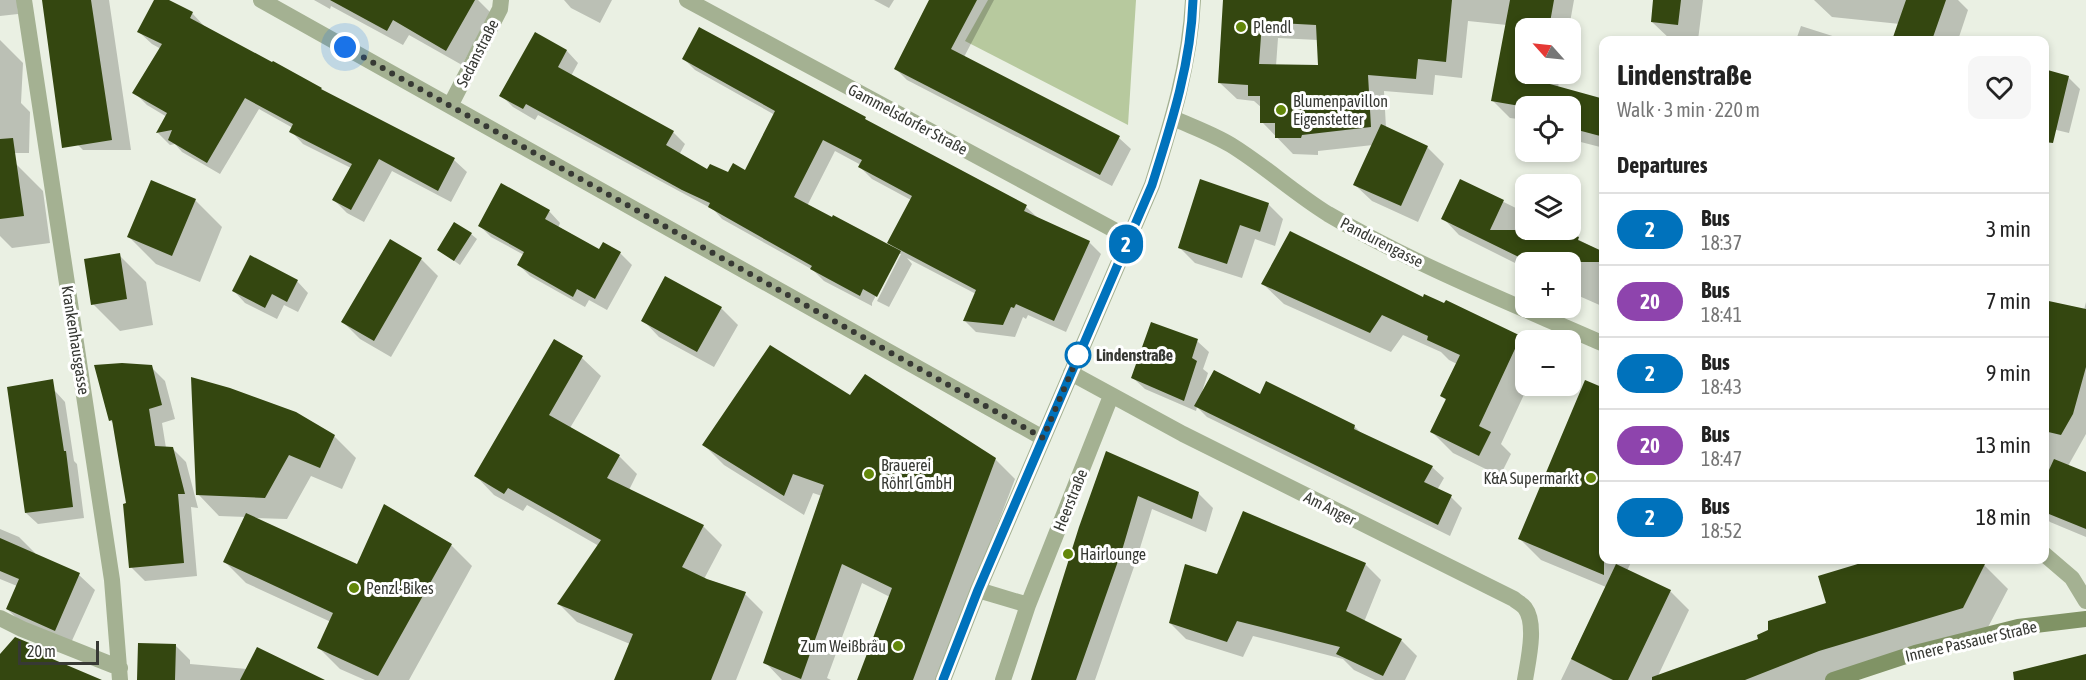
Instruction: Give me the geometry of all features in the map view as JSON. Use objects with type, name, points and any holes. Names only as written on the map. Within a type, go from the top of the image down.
[{"type":"main road","name":"Innere Passauer Straße","points":[[1833,680],[1859,675],[1915,652],[2018,627],[2086,619]]},
{"type":"street","name":"Krankenhausgasse","points":[[24,0],[112,580],[120,674]]},
{"type":"street","points":[[261,0],[1043,438]]},
{"type":"street","name":"Sedanstraße","points":[[450,106],[500,9],[501,0]]},
{"type":"street","name":"Gammelsdorfer Straße","points":[[687,0],[1129,238]]},
{"type":"street","points":[[943,680],[978,590],[1152,185],[1173,118],[1187,51],[1193,0]]},
{"type":"street","name":"Pandurengasse","points":[[1173,118],[1232,145],[1297,194],[1366,235],[1599,342]]},
{"type":"street","name":"Am Anger","points":[[1071,373],[1204,445],[1514,599],[1525,607],[1531,619],[1526,680]]},
{"type":"street","name":"Heerstraße","points":[[1003,680],[1028,605],[1111,396]]},
{"type":"street","points":[[2049,558],[2072,578],[2086,601]]},
{"type":"street","points":[[978,590],[1028,605]]},
{"type":"street","points":[[0,618],[120,674]]},
{"type":"green space","points":[[988,0],[1136,0],[1128,125],[965,41]]},
{"type":"building","points":[[42,0],[91,0],[112,140],[62,148]]},
{"type":"building","points":[[154,0],[169,0],[193,12],[190,18],[455,158],[438,191],[379,159],[351,210],[332,200],[352,164],[289,132],[293,124],[245,98],[207,163],[168,140],[172,130],[156,133],[167,113],[132,93],[162,44],[137,32]]},
{"type":"building","points":[[330,0],[475,0],[446,51],[393,20],[387,31]]},
{"type":"building","points":[[929,0],[977,0],[951,49],[1120,136],[1100,175],[894,69]]},
{"type":"building","points":[[1223,0],[1452,0],[1446,62],[1418,59],[1416,79],[1368,75],[1371,127],[1302,135],[1301,138],[1275,138],[1275,123],[1260,123],[1260,96],[1248,96],[1248,85],[1218,83]],"holes":[[[1262,22],[1316,25],[1318,65],[1259,64]]]},
{"type":"building","points":[[1510,0],[1554,0],[1551,18],[1515,18],[1515,84],[1550,84],[1599,98],[1599,136],[1581,131],[1581,96],[1515,96],[1515,105],[1491,101]]},
{"type":"building","points":[[1653,0],[1681,0],[1678,25],[1651,22]]},
{"type":"building","points":[[1906,0],[1946,0],[1933,36],[1893,36]]},
{"type":"building","points":[[699,27],[1027,205],[1024,211],[1090,241],[1054,321],[1016,304],[1014,308],[1011,307],[1003,325],[963,321],[976,290],[887,243],[912,196],[858,167],[862,160],[823,140],[794,197],[901,251],[877,297],[863,289],[860,296],[810,269],[812,266],[708,207],[710,203],[682,190],[526,104],[523,109],[499,96],[535,32],[567,50],[558,67],[674,131],[666,145],[707,169],[710,164],[728,172],[733,163],[745,170],[775,111],[682,59]]},
{"type":"building","points":[[2049,70],[2069,76],[2053,143],[2049,143]]},
{"type":"building","points":[[1381,124],[1428,146],[1401,206],[1353,185]]},
{"type":"building","points":[[13,138],[24,216],[0,219],[0,139]]},
{"type":"building","points":[[1200,179],[1269,203],[1260,232],[1240,225],[1227,264],[1178,248]]},
{"type":"building","points":[[1460,179],[1504,200],[1490,230],[1515,230],[1515,240],[1578,240],[1599,250],[1599,262],[1581,262],[1581,252],[1515,252],[1515,255],[1441,219]]},
{"type":"building","points":[[151,180],[196,199],[172,256],[127,237]]},
{"type":"building","points":[[501,183],[550,210],[545,219],[599,249],[603,242],[621,252],[595,299],[577,289],[573,297],[517,265],[524,252],[478,226]]},
{"type":"building","points":[[454,222],[472,233],[454,261],[437,250]]},
{"type":"building","points":[[1290,231],[1423,297],[1424,294],[1444,303],[1446,300],[1515,333],[1515,349],[1479,426],[1491,432],[1479,456],[1430,432],[1446,399],[1440,396],[1460,355],[1427,340],[1428,336],[1382,315],[1370,333],[1261,284]]},
{"type":"building","points":[[390,239],[422,258],[374,341],[341,322]]},
{"type":"building","points":[[120,253],[127,299],[91,305],[84,259]]},
{"type":"building","points":[[250,255],[298,280],[287,302],[272,294],[265,308],[232,291]]},
{"type":"building","points":[[665,276],[722,307],[697,352],[641,321]]},
{"type":"building","points":[[2049,301],[2086,309],[2086,367],[2073,414],[2061,435],[2049,432]]},
{"type":"building","points":[[1151,322],[1198,339],[1192,358],[1197,361],[1184,401],[1131,378]]},
{"type":"building","points":[[554,339],[583,356],[549,415],[620,455],[607,478],[704,525],[682,567],[707,579],[746,592],[711,680],[614,680],[633,634],[557,604],[601,540],[508,488],[504,494],[474,476]]},
{"type":"building","name":"Brauerei Röhrl GmbH","points":[[770,345],[850,395],[865,374],[996,458],[913,680],[857,680],[892,588],[842,564],[801,679],[763,663],[824,485],[793,474],[784,496],[702,445]]},
{"type":"building","points":[[122,363],[152,365],[162,405],[149,409],[155,446],[173,447],[185,494],[178,494],[184,563],[129,568],[123,504],[126,503],[112,420],[109,421],[94,365]]},
{"type":"building","points":[[1214,370],[1260,394],[1266,381],[1355,425],[1354,429],[1433,466],[1424,482],[1452,495],[1438,525],[1194,406]]},
{"type":"building","points":[[191,377],[230,388],[296,412],[335,435],[320,468],[289,455],[265,498],[196,495]]},
{"type":"building","points":[[53,379],[73,507],[25,513],[7,387]]},
{"type":"building","points":[[1585,380],[1599,386],[1599,564],[1604,564],[1604,575],[1518,539],[1578,396],[1581,396]]},
{"type":"building","points":[[1106,451],[1199,492],[1192,519],[1138,496],[1123,547],[1076,680],[1031,680],[1079,527]]},
{"type":"building","points":[[2054,459],[2086,472],[2086,529],[2049,514],[2049,470]]},
{"type":"building","name":"Penzl-Bikes","points":[[384,504],[452,544],[378,676],[317,648],[333,613],[223,562],[246,513],[357,564]]},
{"type":"building","points":[[1243,511],[1366,563],[1346,611],[1402,639],[1383,676],[1336,654],[1340,647],[1237,621],[1227,642],[1169,623],[1185,564],[1217,574]]},
{"type":"building","points":[[0,538],[80,573],[55,631],[6,609],[19,579],[0,571]]},
{"type":"building","points":[[1616,564],[1671,590],[1628,680],[1613,680],[1571,659]]},
{"type":"building","points":[[1858,564],[1985,564],[1963,608],[1819,651],[1745,680],[1652,680],[1652,677],[1758,639],[1757,635],[1768,630],[1768,621],[1826,603],[1818,576]]},
{"type":"building","points":[[15,637],[46,650],[43,655],[102,680],[0,680],[0,654]]},
{"type":"building","points":[[138,643],[176,644],[175,680],[137,680]]},
{"type":"building","points":[[257,647],[325,680],[240,680]]},
{"type":"building","points":[[2086,654],[2086,680],[2014,680],[2013,672]]},
{"type":"bus line","name":"2","points":[[943,680],[978,590],[1152,185],[1180,87],[1193,0]]},
{"type":"place","name":"Plendl","points":[[1241,27]]},
{"type":"place","name":"Blumenpavillon Eigenstetter","points":[[1281,110]]},
{"type":"place","name":"Lindenstraße","points":[[1078,355]]},
{"type":"place","name":"Brauerei Röhrl GmbH","points":[[869,474]]},
{"type":"place","name":"K&A Supermarkt","points":[[1591,478]]},
{"type":"place","name":"Hairlounge","points":[[1068,554]]},
{"type":"place","name":"Penzl-Bikes","points":[[354,588]]},
{"type":"place","name":"Zum Weißbräu","points":[[898,646]]},
{"type":"route","points":[[345,47],[1043,438],[1078,355]]}]
